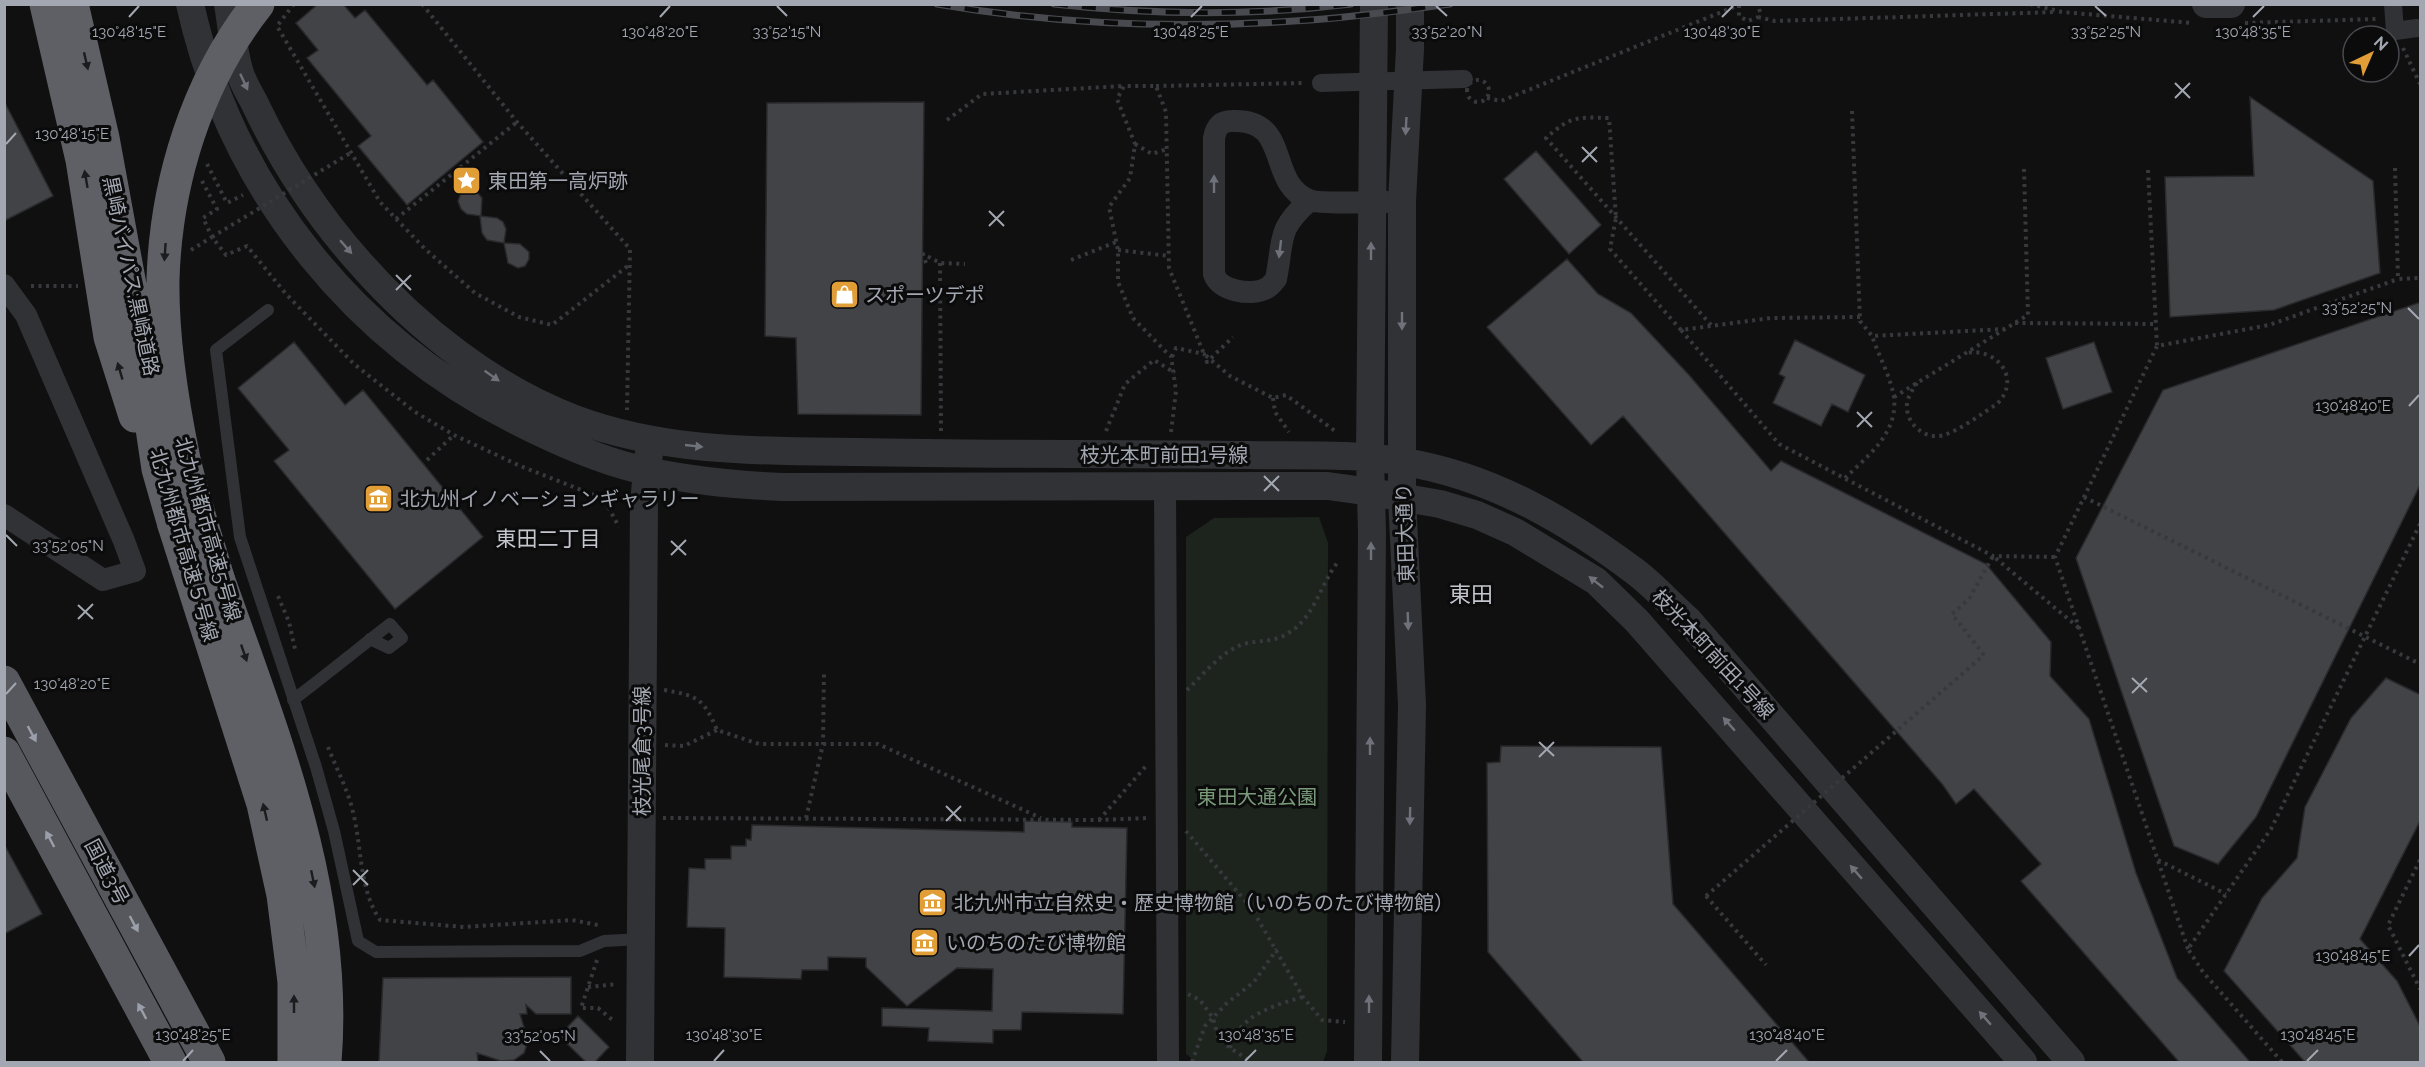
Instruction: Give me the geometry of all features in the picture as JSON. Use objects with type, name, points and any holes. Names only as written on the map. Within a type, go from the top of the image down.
[{"type":"highway","name":"黒崎バイパス;黒崎道路","points":[[46,4],[82,160],[110,337],[124,387],[174,525]]},
{"type":"highway","name":"黒崎バイパス;黒崎道路","points":[[72,4],[103,138],[139,334],[161,413],[218,578]]},
{"type":"highway","name":"北九州都市高速５号線","points":[[239,4],[199,64],[182,100],[158,171],[144,241],[141,297],[142,359],[158,469],[264,804],[283,895],[293,971],[294,1062]]},
{"type":"highway","name":"北九州都市高速5号線","points":[[258,4],[226,53],[204,94],[187,139],[174,185],[166,241],[163,280],[164,329],[170,380],[185,461],[218,578],[303,829],[318,908],[325,993],[325,1062]]},
{"type":"highway","name":"国道3号","points":[[4,682],[209,1062]]},
{"type":"highway","name":"国道3号","points":[[4,753],[170,1062]]},
{"type":"street","name":"枝光本町前田1号線","points":[[190,4],[197,36],[231,125],[259,182],[299,243],[367,318],[432,371],[499,413],[567,446],[645,471],[727,484],[771,486],[1328,486],[1437,504],[1477,515],[1515,532],[1596,581],[1637,621],[2023,1062]]},
{"type":"street","name":"枝光本町前田1号線","points":[[228,4],[240,73],[269,133],[334,234],[392,299],[457,351],[512,390],[576,419],[651,440],[729,450],[1370,458],[1403,461],[1436,469],[1492,487],[1533,505],[1577,531],[1640,576],[1688,620],[2071,1062]]},
{"type":"street","name":"東田大通り","points":[[1368,1062],[1374,4]]},
{"type":"street","name":"東田大通り","points":[[1405,1062],[1412,705],[1402,498],[1402,201],[1410,49],[1410,4]]},
{"type":"street","points":[[2206,4],[2231,4]]},
{"type":"street","points":[[2393,4],[2394,24]]},
{"type":"street","points":[[2401,30],[2417,28]]},
{"type":"street","points":[[1322,82],[1464,79]]},
{"type":"street","points":[[1310,201],[1289,221],[1283,232],[1276,279],[1272,285],[1261,290],[1232,290],[1216,280],[1214,274],[1214,138],[1218,126],[1229,121],[1242,121],[1261,127],[1273,142],[1284,176],[1294,190],[1310,201],[1402,201]]},
{"type":"street","points":[[4,515],[103,580],[135,571],[26,315],[6,285]]},
{"type":"street","name":"枝光尾倉3号線","points":[[640,1062],[645,471],[651,440]]},
{"type":"street","points":[[1165,486],[1168,1062]]},
{"type":"lane","points":[[268,310],[216,350],[240,537],[316,767],[358,941],[376,952],[580,951],[604,941],[641,939]]},
{"type":"lane","points":[[293,700],[370,639]]},
{"type":"path","points":[[294,4],[277,26],[380,202],[425,249],[475,292],[519,317],[552,325],[629,265]]},
{"type":"path","points":[[422,4],[517,122],[630,249],[627,410]]},
{"type":"path","points":[[1758,4],[1760,12],[1758,17]]},
{"type":"path","points":[[1487,98],[1501,101],[1739,5],[1738,10],[1743,19],[1748,21],[1758,17],[1775,21],[2062,12]]},
{"type":"path","points":[[2401,44],[2420,84]]},
{"type":"path","points":[[947,120],[982,94],[1124,86],[1322,82]]},
{"type":"path","points":[[1104,434],[1125,384],[1154,360],[1175,373],[1172,356],[1133,318],[1118,282],[1118,250],[1109,207],[1130,178],[1136,144],[1117,99],[1124,86]]},
{"type":"path","points":[[1156,86],[1166,112],[1169,268],[1183,297],[1207,362],[1233,337]]},
{"type":"path","points":[[1845,478],[1883,438],[1893,418],[1894,397],[1872,336],[1860,317],[1852,111]]},
{"type":"path","points":[[1711,326],[1616,218],[1546,138],[1565,122],[1584,117],[1609,118],[1616,218],[1610,249],[1779,444],[1993,556],[2079,629]]},
{"type":"path","points":[[396,219],[517,122]]},
{"type":"path","points":[[1136,144],[1152,154],[1167,149]]},
{"type":"path","points":[[181,255],[352,152]]},
{"type":"path","points":[[202,166],[207,163],[227,203],[243,195]]},
{"type":"path","points":[[2395,168],[2398,279]]},
{"type":"path","points":[[1894,397],[2028,315],[2024,169]]},
{"type":"path","points":[[2148,170],[2157,346],[2055,556],[2188,949],[2203,972],[2282,1062]]},
{"type":"path","points":[[202,180],[217,209],[203,218],[212,237],[226,255],[247,246],[286,294],[354,364],[415,412],[454,435],[518,465],[604,499],[621,530]]},
{"type":"path","points":[[1071,260],[1116,242]]},
{"type":"path","points":[[1118,250],[1169,256]]},
{"type":"path","points":[[926,263],[923,254],[940,263],[965,264]]},
{"type":"path","points":[[940,263],[940,435]]},
{"type":"path","points":[[2157,346],[2269,325],[2398,279],[2421,278]]},
{"type":"path","points":[[6,285],[81,286]]},
{"type":"path","points":[[1681,330],[1771,318],[1860,317]]},
{"type":"path","points":[[2014,323],[2156,324]]},
{"type":"path","points":[[1872,336],[2005,329]]},
{"type":"path","points":[[1171,433],[1176,391],[1172,356],[1176,348],[1204,354],[1230,376],[1274,398],[1286,395],[1335,431]]},
{"type":"path","points":[[1917,383],[1907,405],[1908,414],[1912,423],[1925,434],[1942,435],[1997,404],[2002,399],[2007,385],[2003,368],[1991,355],[1984,352],[1966,353]]},
{"type":"path","points":[[1274,398],[1275,412],[1290,433]]},
{"type":"path","points":[[427,460],[454,435]]},
{"type":"path","points":[[2084,497],[2421,664]]},
{"type":"path","points":[[2188,949],[2271,829],[2421,524]]},
{"type":"path","points":[[1993,556],[2055,556]]},
{"type":"path","points":[[1766,965],[1706,896],[1984,655],[1952,614],[1969,599],[1993,556]]},
{"type":"path","points":[[1183,693],[1224,655],[1242,645],[1272,641],[1292,632],[1311,610],[1327,576],[1337,563]]},
{"type":"path","points":[[277,593],[289,622],[306,691]]},
{"type":"path","points":[[806,818],[823,744],[824,671]]},
{"type":"path","points":[[657,688],[694,695],[709,710],[717,730]]},
{"type":"path","points":[[656,744],[684,746],[717,730],[759,744],[878,744],[1045,820]]},
{"type":"path","points":[[327,743],[353,812],[360,860],[373,910],[380,920],[464,927],[572,920],[598,925],[604,941],[581,1008],[598,1008],[614,1019],[618,1028]]},
{"type":"path","points":[[1099,820],[1148,764]]},
{"type":"path","points":[[657,818],[1045,820],[1153,818]]},
{"type":"path","points":[[1182,826],[1252,909],[1303,997],[1322,1020],[1347,1022]]},
{"type":"path","points":[[2158,859],[2226,894]]},
{"type":"path","points":[[2421,860],[2388,925],[2421,989]]},
{"type":"path","points":[[1192,1062],[1205,1026],[1254,981],[1277,949]]},
{"type":"path","points":[[588,987],[626,983]]},
{"type":"path","points":[[1184,994],[1190,993],[1200,1000],[1213,1018],[1218,1037],[1252,1062]]},
{"type":"path","points":[[1230,1048],[1233,1035],[1249,1020],[1272,1005],[1303,997]]},
{"type":"green space","name":"東田大通公園","points":[[1319,517],[1328,543],[1327,1051],[1323,1062],[1196,1062],[1186,1054],[1186,537],[1214,518]]},
{"type":"building","points":[[318,4],[343,4],[355,18],[365,10],[427,85],[433,80],[483,142],[407,205],[358,146],[371,136],[307,58],[318,50],[296,23]]},
{"type":"building","points":[[2250,97],[2373,181],[2380,273],[2274,310],[2170,317],[2165,177],[2254,176]]},
{"type":"building","points":[[4,101],[53,196],[4,221]]},
{"type":"building","name":"スポーツデポ","points":[[924,102],[921,415],[798,414],[796,338],[765,336],[767,103]]},
{"type":"building","points":[[1536,151],[1601,225],[1569,254],[1504,179]]},
{"type":"building","points":[[469,190],[477,192],[482,198],[481,216],[467,214],[461,209],[458,201],[461,193]]},
{"type":"building","points":[[480,216],[497,218],[503,222],[506,229],[504,243],[487,240],[482,233]]},
{"type":"building","points":[[504,243],[520,244],[529,252],[529,259],[525,266],[518,268],[508,263]]},
{"type":"building","points":[[1567,259],[1598,294],[1631,313],[1689,375],[1771,471],[1781,461],[1986,564],[2051,642],[2050,676],[2089,719],[2136,873],[2177,978],[2250,1062],[2179,1062],[2021,881],[2041,864],[1974,789],[1956,804],[1943,785],[1623,416],[1591,445],[1487,327]]},
{"type":"building","points":[[2421,302],[2421,483],[2256,817],[2218,864],[2174,846],[2076,558],[2163,390]]},
{"type":"building","points":[[1795,340],[1865,375],[1848,412],[1832,404],[1821,426],[1773,403],[1785,377],[1779,374]]},
{"type":"building","name":"北九州イノベーションギャラリー","points":[[294,342],[345,405],[363,390],[483,537],[395,609],[274,461],[289,450],[238,388]]},
{"type":"building","points":[[2094,342],[2112,392],[2063,409],[2046,358]]},
{"type":"building","points":[[2386,678],[2421,695],[2421,819],[2360,939],[2397,981],[2421,1028],[2421,1062],[2305,1062],[2224,971],[2262,898],[2297,858],[2305,807],[2351,718]]},
{"type":"building","points":[[1501,746],[1661,747],[1673,904],[1809,1062],[1583,1062],[1488,952],[1487,763],[1500,762]]},
{"type":"building","name":"いのちのたび博物館","points":[[1024,821],[1072,822],[1072,827],[1127,828],[1123,1014],[1022,1012],[1021,1030],[993,1030],[993,1043],[928,1041],[929,1028],[882,1026],[882,1008],[992,1011],[993,969],[957,968],[907,1006],[866,967],[866,958],[828,957],[828,970],[802,970],[801,979],[724,977],[725,928],[687,927],[689,868],[705,869],[705,859],[731,859],[731,846],[746,846],[746,839],[751,840],[752,825],[1024,832]]},
{"type":"building","points":[[4,844],[42,914],[4,934]]},
{"type":"building","points":[[571,977],[571,1014],[536,1014],[526,1005],[527,1014],[520,1014],[528,1041],[524,1053],[514,1060],[501,1061],[477,1053],[478,1062],[379,1062],[383,978]]},
{"type":"building","points":[[578,1016],[609,1047],[595,1062],[586,1062],[559,1036]]},
{"type":"railway","points":[[937,4],[1029,17],[1170,24],[1310,20],[1450,4]]},
{"type":"railway","points":[[1054,4],[1202,13],[1277,11],[1351,4]]},
{"type":"place","name":"東田第一高炉跡","points":[[467,181]]},
{"type":"place","name":"スポーツデポ","points":[[844,295]]},
{"type":"place","name":"北九州イノベーションギャラリー","points":[[379,499]]},
{"type":"place","name":"北九州市立自然史・歴史博物館（いのちのたび博物館）","points":[[933,903]]},
{"type":"place","name":"いのちのたび博物館","points":[[925,943]]},
{"type":"district","name":"東田二丁目","points":[[548,539]]},
{"type":"district","name":"東田","points":[[1471,594]]}]
